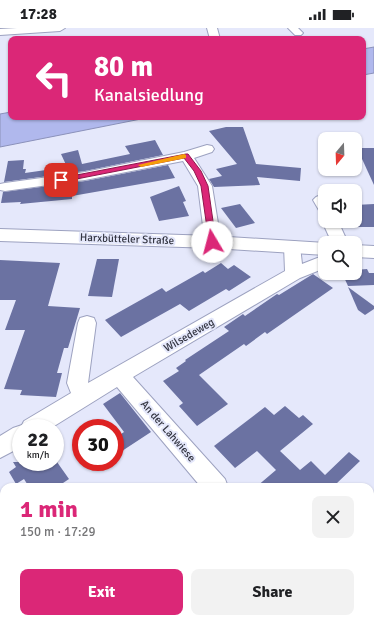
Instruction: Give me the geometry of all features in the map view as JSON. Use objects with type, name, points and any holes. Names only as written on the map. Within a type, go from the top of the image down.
[{"type":"street","points":[[0,32],[60,28]]},
{"type":"street","points":[[5,187],[85,176],[186,156],[206,149]]},
{"type":"street","points":[[186,156],[197,171],[205,186],[212,242]]},
{"type":"street","name":"Harxbütteler Straße","points":[[0,235],[212,242],[318,248]]},
{"type":"street","points":[[292,246],[294,274]]},
{"type":"street","points":[[362,251],[374,252]]},
{"type":"street","name":"Wilsedeweg","points":[[47,419],[119,375],[294,274],[318,264]]},
{"type":"street","points":[[84,397],[77,383],[87,323]]},
{"type":"street","name":"An der Lahwiese","points":[[119,375],[213,483]]},
{"type":"street","points":[[0,448],[12,441]]},
{"type":"water","points":[[374,47],[374,73],[366,74],[366,48]]},
{"type":"water","points":[[8,113],[8,120],[136,120],[0,147],[0,114]]},
{"type":"building","points":[[226,127],[243,127],[256,164],[301,168],[300,181],[257,177],[260,185],[214,187],[209,179],[222,176],[216,169],[237,164],[209,131]]},
{"type":"building","points":[[155,140],[163,155],[85,171],[4,182],[8,161],[24,160],[23,169],[26,169],[25,173],[67,167],[61,154],[78,150],[82,164],[130,154],[125,146]]},
{"type":"building","points":[[362,148],[374,148],[374,185],[362,159]]},
{"type":"building","points":[[168,165],[175,178],[72,196],[72,199],[20,204],[21,202],[1,203],[3,192],[85,181]]},
{"type":"building","points":[[179,186],[186,201],[183,202],[189,216],[159,221],[150,197]]},
{"type":"building","points":[[240,204],[255,223],[236,228],[221,208]]},
{"type":"building","points":[[374,204],[374,227],[362,227],[362,205]]},
{"type":"building","points":[[97,259],[119,259],[112,297],[88,296]]},
{"type":"building","points":[[0,260],[60,263],[48,306],[80,308],[68,348],[64,348],[57,373],[62,373],[56,397],[20,395],[22,390],[4,389],[25,330],[5,330],[16,300],[0,300]]},
{"type":"building","points":[[221,263],[228,269],[234,265],[251,277],[229,291],[226,289],[189,311],[180,304],[121,337],[105,320],[162,288],[166,292],[203,271],[205,273]]},
{"type":"building","points":[[362,269],[367,269],[369,273],[374,273],[374,285],[348,286],[345,280],[362,280]]},
{"type":"building","points":[[313,274],[318,278],[318,280],[322,280],[333,288],[267,334],[265,332],[246,346],[244,344],[199,375],[228,404],[197,426],[179,406],[183,403],[163,381],[179,371],[176,368],[186,361],[185,360],[229,331],[224,327],[243,314],[245,316],[277,294],[279,295]]},
{"type":"building","points":[[348,287],[374,306],[374,309],[365,315],[358,310]]},
{"type":"building","points":[[120,393],[151,432],[124,450],[124,419],[114,419],[103,404]]},
{"type":"building","points":[[285,406],[299,418],[303,415],[313,424],[280,451],[300,470],[311,461],[325,475],[349,452],[360,461],[337,483],[261,483],[276,470],[257,451],[235,468],[214,446],[265,407],[274,415]]},
{"type":"building","points":[[12,470],[63,471],[69,479],[63,483],[26,483],[24,479],[15,483],[9,472]]},
{"type":"slow traffic","points":[[141,165],[184,156]]},
{"type":"route","points":[[61,180],[186,156],[201,177],[205,186],[212,242]]}]
